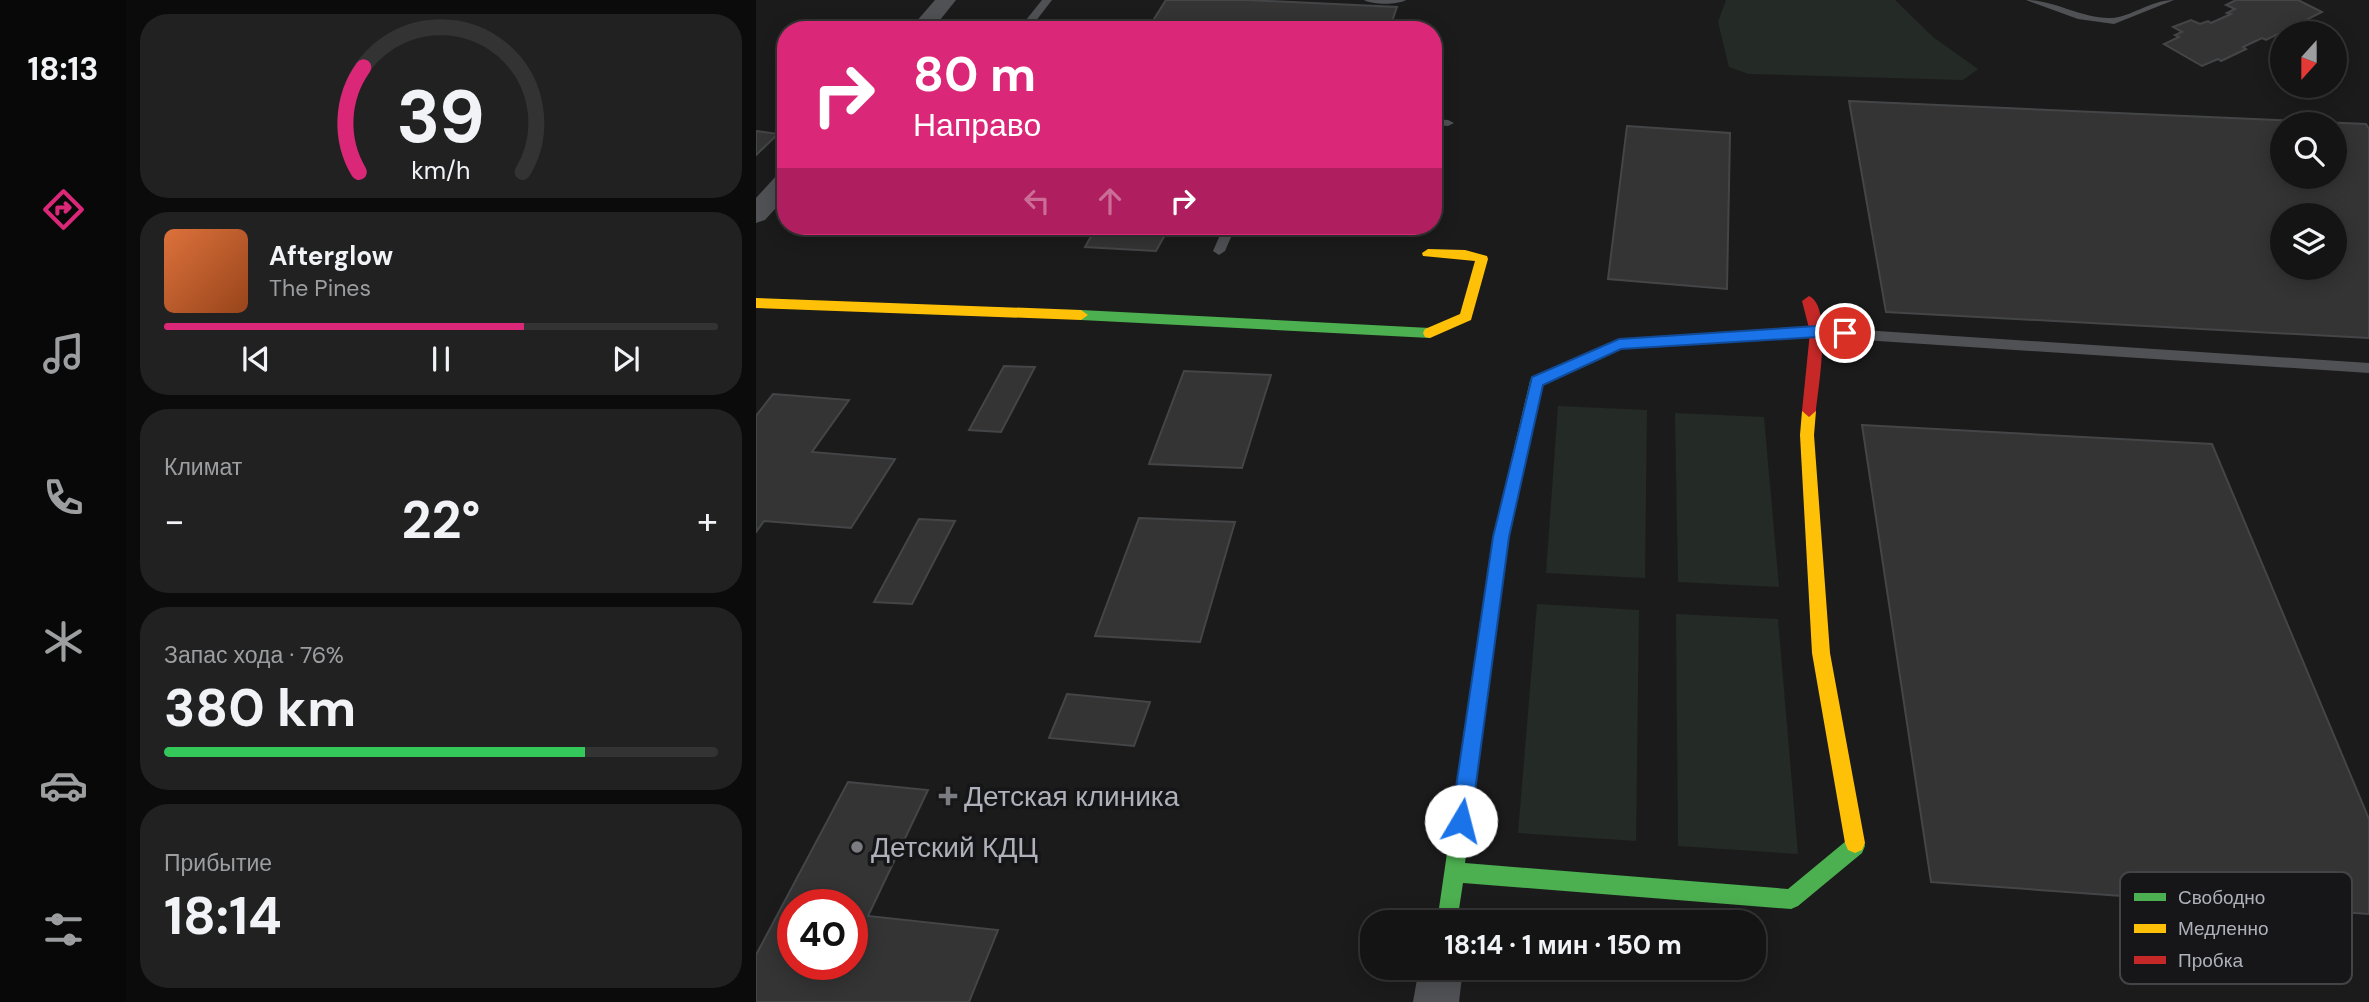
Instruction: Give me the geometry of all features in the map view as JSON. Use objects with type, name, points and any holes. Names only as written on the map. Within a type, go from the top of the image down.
[{"type":"street","points":[[928,21],[946,0]]},
{"type":"street","points":[[756,214],[777,191]]},
{"type":"street","points":[[756,303],[1130,317],[1427,335],[1466,317],[1482,259],[1465,254],[1428,253]]},
{"type":"street","points":[[1454,872],[1791,899],[1855,846],[1821,653],[1807,435],[1817,331],[1809,301]]},
{"type":"street","points":[[1449,910],[1501,537],[1537,381],[1619,344],[1817,331]]},
{"type":"street","points":[[1436,1002],[1439,980]]},
{"type":"lane","points":[[1030,21],[1047,0]]},
{"type":"lane","points":[[1369,0],[1401,0]]},
{"type":"lane","points":[[2031,0],[2082,17],[2114,21],[2169,0]]},
{"type":"lane","points":[[1442,123],[1448,123]]},
{"type":"lane","points":[[1219,251],[1226,235]]},
{"type":"lane","points":[[1817,331],[2369,368]]},
{"type":"shaded area","points":[[1726,0],[1895,0],[1933,37],[1978,69],[1963,80],[1749,74],[1729,67],[1718,22]]},
{"type":"shaded area","points":[[1558,406],[1647,410],[1645,578],[1546,573]]},
{"type":"shaded area","points":[[1675,413],[1764,417],[1779,587],[1678,582]]},
{"type":"shaded area","points":[[1537,604],[1639,610],[1636,841],[1518,833]]},
{"type":"shaded area","points":[[1676,614],[1778,619],[1798,854],[1678,846]]},
{"type":"building","points":[[1166,0],[1247,0],[1397,7],[1392,21],[1153,21]]},
{"type":"building","points":[[2236,0],[2298,0],[2322,12],[2304,21],[2270,21],[2270,38],[2262,38],[2221,61],[2218,59],[2202,66],[2164,44],[2179,37],[2175,35],[2182,32],[2173,27],[2191,20],[2200,24],[2208,21],[2211,23],[2231,14],[2227,13],[2235,9],[2226,5]]},
{"type":"building","points":[[1849,101],[2270,120],[2270,189],[2347,189],[2347,123],[2366,124],[2369,129],[2369,338],[1886,312]]},
{"type":"building","points":[[1627,126],[1730,133],[1727,289],[1608,279]]},
{"type":"building","points":[[756,131],[777,134],[777,135],[756,155]]},
{"type":"building","points":[[1092,235],[1165,235],[1156,251],[1085,247]]},
{"type":"building","points":[[1004,366],[1035,367],[1001,432],[969,430]]},
{"type":"building","points":[[1184,371],[1271,375],[1242,468],[1149,464]]},
{"type":"building","points":[[773,394],[849,400],[812,452],[895,459],[851,528],[764,521],[756,532],[756,416]]},
{"type":"building","points":[[1862,425],[2212,444],[2369,819],[2369,914],[2352,913],[2352,872],[2120,872],[2120,896],[1931,882]]},
{"type":"building","points":[[1139,518],[1235,522],[1200,642],[1095,636]]},
{"type":"building","points":[[919,519],[955,521],[912,604],[874,602]]},
{"type":"building","points":[[1067,694],[1150,702],[1134,746],[1049,738]]},
{"type":"building","name":"Детский КДЦ","points":[[848,782],[928,790],[868,916],[868,889],[791,889]]},
{"type":"building","name":"Детский КДЦ","points":[[777,916],[777,980],[868,980],[868,916],[998,930],[969,1002],[756,1002],[756,955]]},
{"type":"traffic: fast","points":[[1081,315],[1430,333]]},
{"type":"traffic: fast","points":[[1449,910],[1501,537],[1537,381],[1596,355]]},
{"type":"traffic: fast","points":[[1454,872],[1791,899],[1855,846],[1855,843]]},
{"type":"traffic: slow","points":[[1428,253],[1465,254],[1482,259],[1466,317],[1430,333]]},
{"type":"traffic: slow","points":[[756,303],[1081,315]]},
{"type":"traffic: slow","points":[[1596,355],[1619,344],[1817,332]]},
{"type":"traffic: slow","points":[[1809,411],[1807,435],[1821,653],[1855,843]]},
{"type":"traffic: jam","points":[[1809,301],[1817,332],[1809,411]]},
{"type":"place","name":"Детская клиника","points":[[948,796]]},
{"type":"place","name":"Детский КДЦ","points":[[857,847]]},
{"type":"route","points":[[1461,821],[1501,537],[1537,381],[1619,344],[1817,331],[1845,333]]}]
